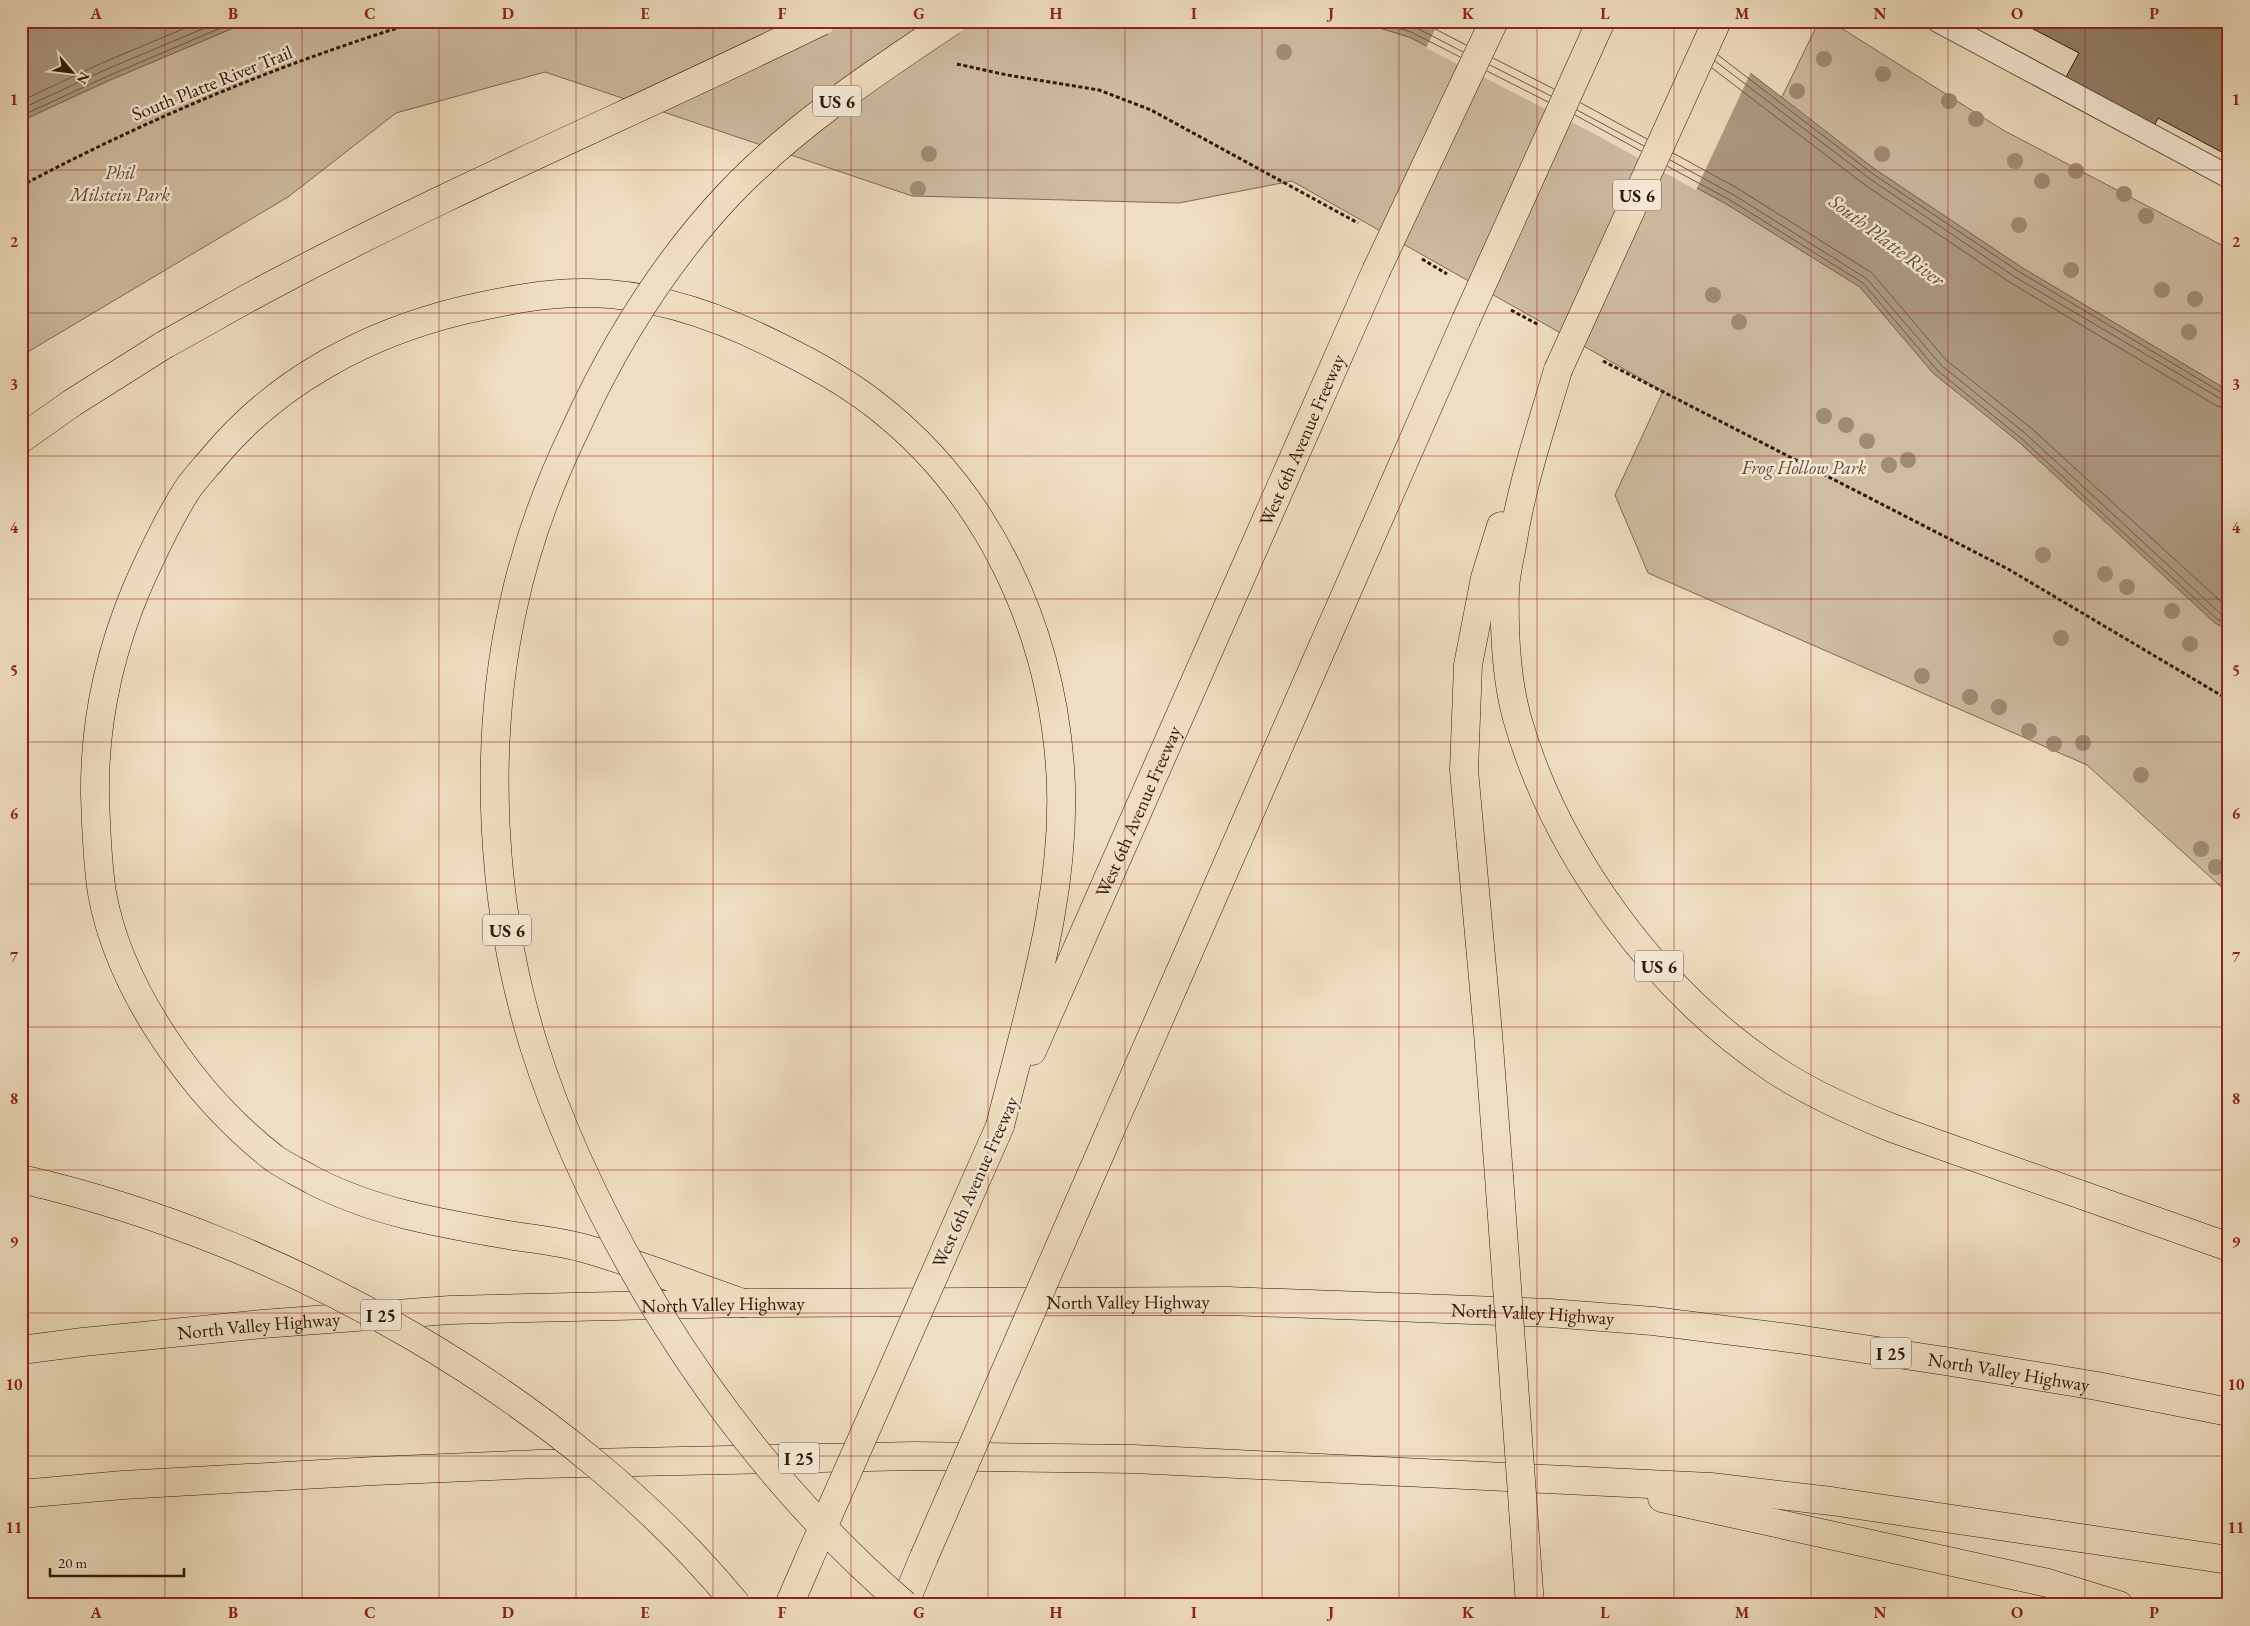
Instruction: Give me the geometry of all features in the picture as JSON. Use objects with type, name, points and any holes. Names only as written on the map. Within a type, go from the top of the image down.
[{"type":"highway","points":[[21,439],[72,403],[164,345],[279,281],[405,218],[681,90],[822,21]]},
{"type":"highway","name":"US 6","points":[[905,1605],[843,1549],[814,1519],[734,1424],[712,1395],[672,1334],[607,1220],[548,1089],[521,1000],[502,902],[498,860],[495,778],[497,722],[503,669],[513,608],[534,530],[563,455],[597,381],[641,306],[690,240],[731,192],[797,132],[835,102],[906,51],[952,21]]},
{"type":"highway","name":"West 6th Avenue Freeway","points":[[789,1605],[1376,272],[1494,21]]},
{"type":"highway","points":[[905,1605],[924,1556],[1111,1129],[1466,320],[1600,21]]},
{"type":"highway","name":"US 6","points":[[1717,21],[1558,370],[1517,512],[1505,586],[1507,658],[1516,716],[1538,780],[1565,837],[1608,903],[1642,948],[1684,995],[1748,1050],[1775,1070],[1856,1114],[1892,1128],[2229,1246]]},
{"type":"highway","points":[[743,1303],[578,1246],[452,1225],[389,1211],[336,1193],[280,1163],[232,1121],[189,1070],[147,1013],[119,952],[103,896],[96,834],[94,758],[106,681],[125,617],[136,590],[152,553],[189,487],[231,437],[278,394],[324,364],[350,350],[438,316],[498,302],[545,295],[591,293],[626,296],[674,304],[716,318],[801,358],[844,382],[878,407],[939,464],[963,493],[992,536],[1012,576],[1043,664],[1054,719],[1060,769],[1061,826],[1056,878],[1044,952],[1000,1126]]},
{"type":"highway","points":[[1530,1605],[1488,1024],[1464,770],[1468,665],[1485,578],[1495,542],[1558,370]]},
{"type":"highway","points":[[21,1179],[118,1205],[190,1231],[271,1264],[381,1319],[455,1361],[562,1438],[627,1491],[704,1565],[737,1605]]},
{"type":"highway","name":"North Valley Highway","points":[[21,1350],[262,1324],[450,1310],[743,1303],[1228,1301],[1550,1313],[1654,1321],[1807,1340],[2087,1384],[2229,1412]]},
{"type":"highway","name":"I 25","points":[[21,1494],[374,1471],[539,1464],[915,1456],[1134,1460],[1711,1487],[1831,1500],[2229,1560]]},
{"type":"highway","points":[[1578,1480],[2048,1583],[2119,1605]]},
{"type":"lane","points":[[1938,21],[2229,177]]},
{"type":"path","name":"South Platte River Trail","points":[[21,186],[94,148],[243,82],[420,21]]},
{"type":"green space","points":[[250,21],[1357,21],[1409,37],[1590,129],[1728,205],[1860,287],[1933,373],[2019,442],[2215,623],[2229,630],[2229,894],[2087,765],[1648,573],[1615,495],[1663,391],[1292,181],[1179,203],[912,196],[545,72],[396,113],[288,197],[21,356],[21,121],[110,80]]},
{"type":"green space","points":[[1819,21],[1830,21],[2003,130],[2229,249],[2229,391],[2021,267],[1876,170],[1781,99]]},
{"type":"water","points":[[21,21],[250,21],[110,80],[21,121]]},
{"type":"water","name":"South Platte River","points":[[1357,21],[1683,21],[1876,170],[2021,267],[2229,391],[2229,630],[2215,623],[2019,442],[1933,373],[1860,287],[1728,205],[1590,129],[1409,37]]},
{"type":"pier","points":[[1439,21],[1687,21],[1751,72],[1696,190],[1589,131],[1426,48]]},
{"type":"building","points":[[2018,21],[2229,21],[2229,156],[2158,118],[2154,126],[2065,79],[2079,53]]},
{"type":"park label","name":"Phil Milstein Park","points":[[120,183]]},
{"type":"park label","name":"Frog Hollow Park","points":[[1804,467]]}]
